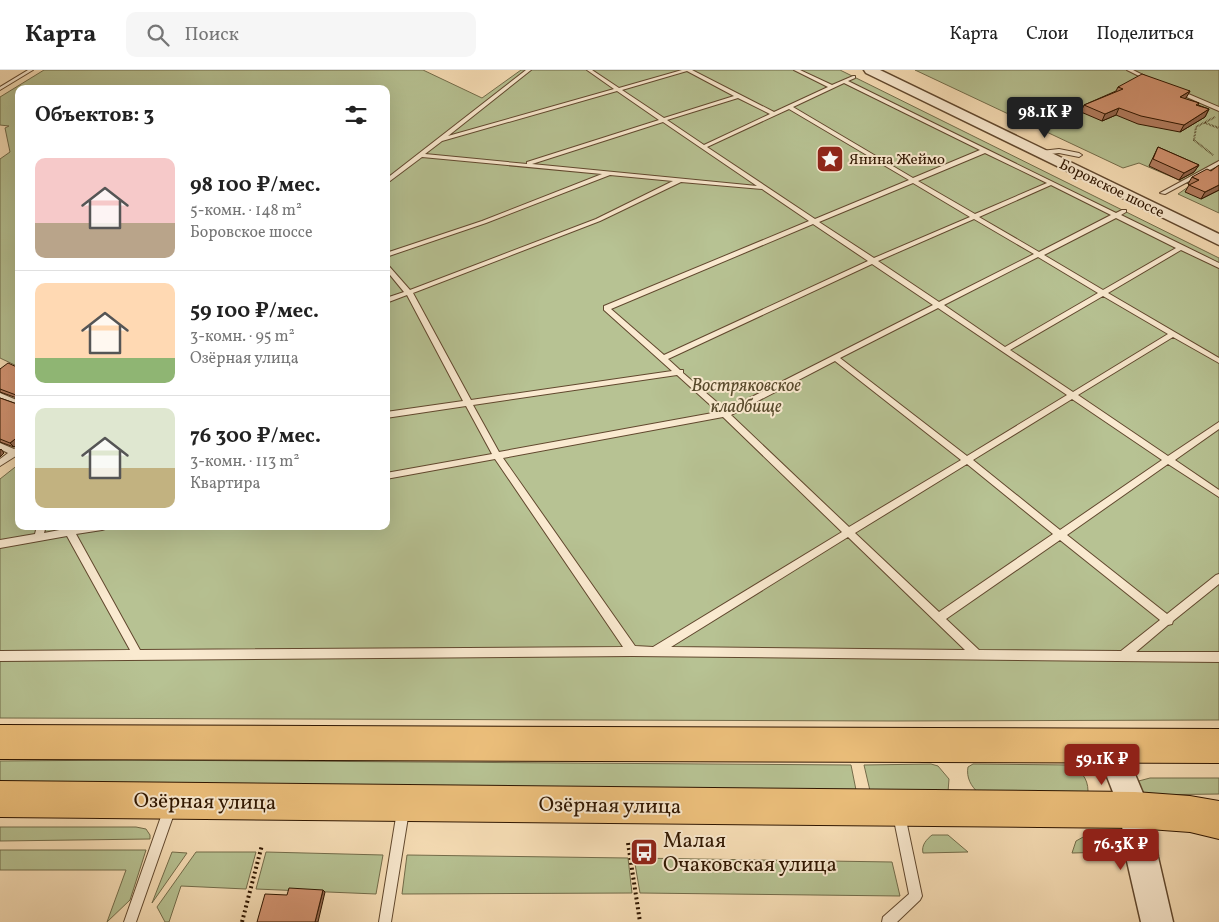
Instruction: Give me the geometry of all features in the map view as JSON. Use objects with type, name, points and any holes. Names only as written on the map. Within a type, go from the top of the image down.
[{"type":"main road","points":[[0,742],[1219,746]]},
{"type":"main road","name":"Озёрная улица","points":[[0,799],[1135,810],[1190,814],[1219,820]]},
{"type":"street","name":"Боровское шоссе","points":[[870,70],[1219,240]]},
{"type":"street","points":[[1110,746],[1135,810],[1142,857],[1157,922]]},
{"type":"lane","points":[[0,89],[29,70]]},
{"type":"lane","points":[[390,179],[492,97],[529,70]]},
{"type":"lane","points":[[589,70],[1219,494]]},
{"type":"lane","points":[[442,139],[688,70],[774,114]]},
{"type":"lane","points":[[796,70],[830,86]]},
{"type":"lane","points":[[1130,71],[1138,70]]},
{"type":"lane","points":[[1130,71],[1157,82]]},
{"type":"lane","points":[[703,147],[830,86],[853,77]]},
{"type":"lane","points":[[844,81],[1052,183],[1121,213],[1182,248],[1219,266]]},
{"type":"lane","points":[[1175,90],[1219,109]]},
{"type":"lane","points":[[524,165],[738,96]]},
{"type":"lane","points":[[789,107],[1219,361]]},
{"type":"lane","points":[[977,654],[726,414],[664,358],[637,338],[606,308],[986,150]]},
{"type":"lane","points":[[1040,153],[1059,151],[1079,155]]},
{"type":"lane","points":[[421,155],[764,188]]},
{"type":"lane","points":[[1163,193],[1219,162]]},
{"type":"lane","points":[[390,254],[484,222],[610,173]]},
{"type":"lane","points":[[390,299],[598,220],[680,180]]},
{"type":"lane","points":[[664,358],[873,261],[1052,183]]},
{"type":"lane","points":[[390,475],[726,414],[1121,213]]},
{"type":"lane","points":[[1006,350],[1182,248]]},
{"type":"lane","points":[[390,271],[408,292],[497,456],[632,651]]},
{"type":"lane","points":[[655,651],[1173,334]]},
{"type":"lane","points":[[835,358],[967,460],[1168,621]]},
{"type":"lane","points":[[390,415],[469,405],[680,372]]},
{"type":"lane","points":[[0,396],[15,402]]},
{"type":"lane","points":[[939,618],[1219,424]]},
{"type":"lane","points":[[0,446],[15,451]]},
{"type":"lane","points":[[0,463],[15,452]]},
{"type":"lane","points":[[38,538],[41,530]]},
{"type":"lane","points":[[0,544],[81,530]]},
{"type":"lane","points":[[70,532],[137,654]]},
{"type":"lane","points":[[1123,656],[1219,578]]},
{"type":"lane","points":[[0,656],[655,651],[1219,658]]},
{"type":"lane","points":[[130,922],[172,801]]},
{"type":"lane","points":[[385,922],[404,803]]},
{"type":"lane","points":[[888,922],[916,896],[897,808]]},
{"type":"path","points":[[1219,115],[1196,126],[1194,140],[1219,162]]},
{"type":"path","points":[[1204,123],[1219,128]]},
{"type":"path","points":[[628,843],[640,922]]},
{"type":"path","points":[[242,922],[262,845]]},
{"type":"green space","name":"Востряковское кладбище","points":[[44,70],[423,70],[482,98],[521,70],[840,70],[1219,258],[1219,720],[894,721],[0,718],[0,479],[15,467],[15,530],[390,530],[390,85],[20,85]]},
{"type":"green space","points":[[915,70],[1219,70],[1219,213],[1178,194],[1191,185],[1139,163],[1123,168]]},
{"type":"green space","name":"Востряковское кладбище","points":[[15,88],[15,365],[0,358],[0,159],[10,152],[5,128],[9,126],[0,125],[0,97]]},
{"type":"green space","points":[[132,760],[851,765],[857,795],[0,787],[0,761]]},
{"type":"green space","points":[[931,764],[938,766],[949,779],[948,792],[871,795],[864,765]]},
{"type":"green space","points":[[973,764],[1069,765],[1083,775],[1087,782],[1088,791],[1083,796],[979,793],[971,785],[968,778],[968,767]]},
{"type":"green space","points":[[1150,778],[1219,778],[1219,794],[1139,795],[1135,782]]},
{"type":"green space","points":[[0,827],[136,827],[146,829],[150,839],[0,841]]},
{"type":"green space","points":[[932,835],[948,835],[968,852],[923,853],[926,840]]},
{"type":"green space","points":[[1085,836],[1104,846],[1110,852],[1072,853],[1076,841]]},
{"type":"green space","points":[[0,850],[146,850],[130,900],[107,922],[126,870],[0,870]]},
{"type":"green space","points":[[172,852],[187,853],[152,903]]},
{"type":"green space","points":[[196,852],[256,852],[246,889],[181,886],[169,922],[165,922],[157,907]]},
{"type":"green space","points":[[266,852],[383,855],[376,894],[256,889]]},
{"type":"green space","points":[[407,855],[628,858],[632,893],[402,894]]},
{"type":"green space","points":[[634,858],[892,862],[900,896],[640,893]]},
{"type":"building","points":[[1142,74],[1190,91],[1180,97],[1199,103],[1196,105],[1209,109],[1184,125],[1141,116],[1119,108],[1105,114],[1084,105],[1123,89],[1118,87]]},
{"type":"building","points":[[1158,147],[1199,165],[1184,173],[1153,159]]},
{"type":"building","points":[[1219,165],[1219,185],[1205,192],[1189,185],[1199,180],[1192,177],[1207,169],[1211,171]]},
{"type":"building","points":[[8,363],[15,366],[15,395],[0,389],[0,369]]},
{"type":"building","points":[[0,398],[15,403],[15,439],[10,443],[0,439]]},
{"type":"building","points":[[289,888],[323,890],[315,922],[257,922],[265,894],[287,895]]},
{"type":"place","name":"Янина Жеймо","points":[[830,159]]},
{"type":"place","name":"Малая Очаковская улица","points":[[644,852]]}]
